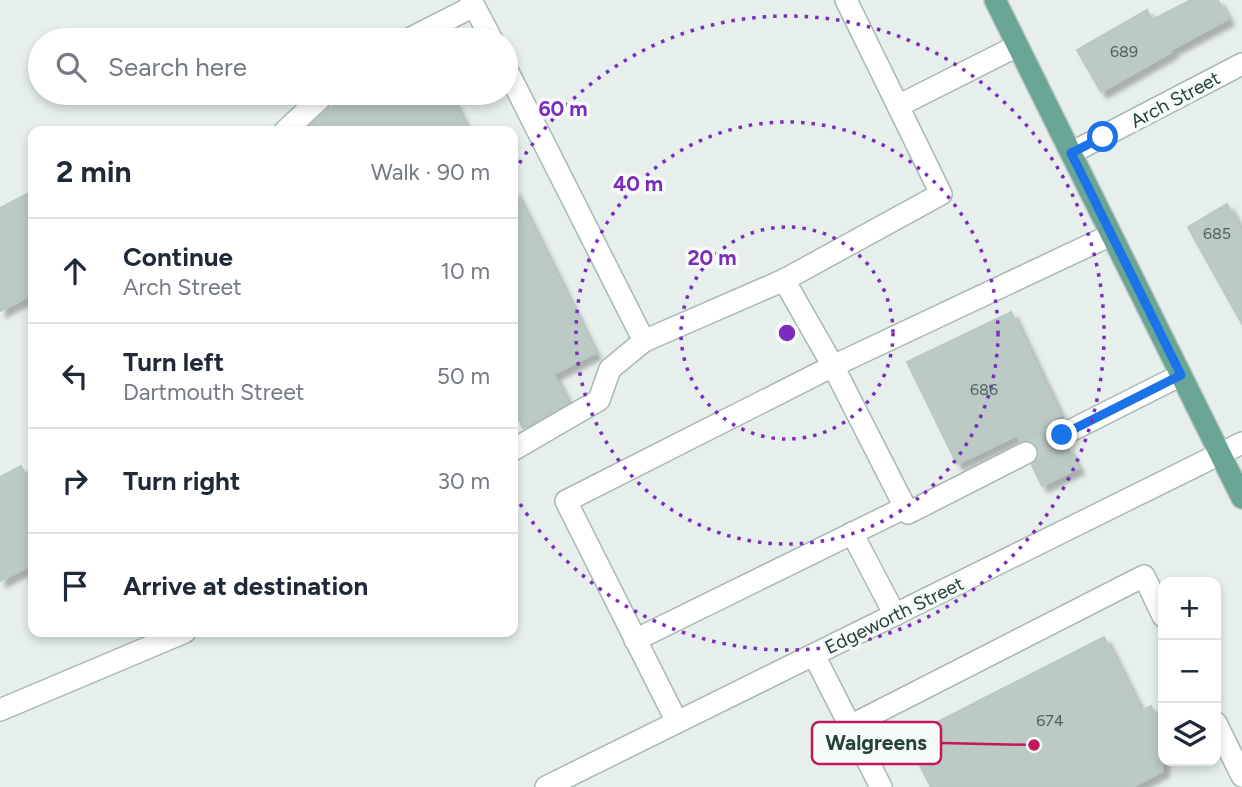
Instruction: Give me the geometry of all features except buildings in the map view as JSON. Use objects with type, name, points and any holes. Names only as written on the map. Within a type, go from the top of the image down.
[{"type":"main road","points":[[995,0],[1242,498]]},
{"type":"street","points":[[518,447],[599,400],[610,369],[644,341],[784,280],[941,194],[846,0]]},
{"type":"street","points":[[428,28],[473,3],[486,28]]},
{"type":"street","points":[[898,106],[1017,46]]},
{"type":"street","name":"Arch Street","points":[[1071,153],[1242,64]]},
{"type":"street","points":[[518,92],[644,341]]},
{"type":"street","points":[[290,126],[313,105]]},
{"type":"street","points":[[677,722],[566,501],[833,366],[1111,235]]},
{"type":"street","points":[[784,280],[833,366],[907,510]]},
{"type":"street","points":[[1062,435],[1181,375]]},
{"type":"street","name":"Edgeworth Street","points":[[546,787],[1242,443]]},
{"type":"street","points":[[635,640],[852,533],[1026,453]]},
{"type":"street","points":[[852,533],[895,615]]},
{"type":"street","points":[[857,722],[1144,576],[1158,605]]},
{"type":"street","points":[[0,710],[173,637]]},
{"type":"street","points":[[814,655],[857,722],[881,787]]},
{"type":"street","points":[[1221,733],[1242,776]]},
{"type":"tunnel","points":[[1026,453],[1062,435]]},
{"type":"place","name":"Walgreens","points":[[1034,745]]},
{"type":"route","points":[[1062,435],[1181,375],[1071,153],[1103,137]]}]
